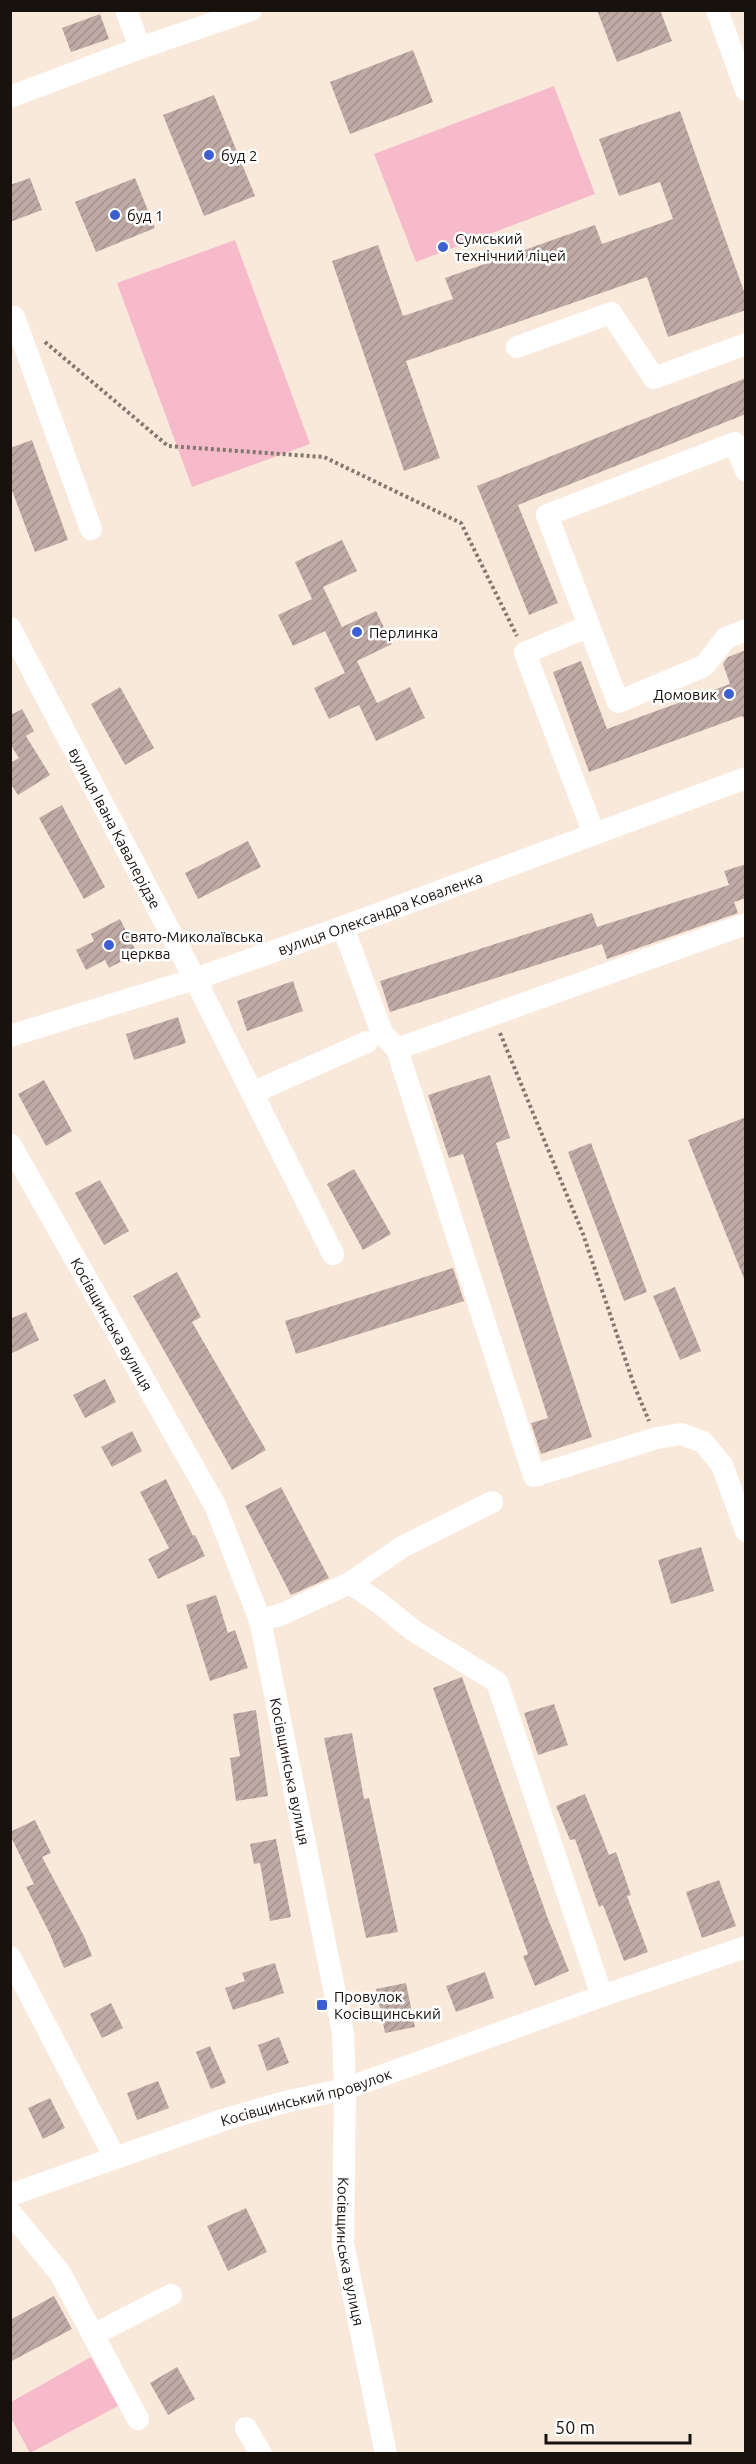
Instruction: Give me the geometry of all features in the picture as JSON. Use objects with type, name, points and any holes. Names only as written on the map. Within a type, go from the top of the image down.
[{"type":"street","points":[[126,10],[140,48]]},
{"type":"street","points":[[10,97],[140,48],[251,10]]},
{"type":"street","points":[[717,10],[744,81]]},
{"type":"street","points":[[517,347],[611,313],[654,378],[746,345]]},
{"type":"street","points":[[10,318],[14,317],[91,529]]},
{"type":"street","points":[[746,471],[735,443],[547,515],[618,702],[704,666],[726,638],[746,630]]},
{"type":"street","points":[[588,626],[525,653],[594,834]]},
{"type":"street","name":"вулиця Івана Кавалерідзе","points":[[10,628],[195,979],[333,1254]]},
{"type":"street","name":"вулиця Олександра Коваленка","points":[[10,1036],[195,979],[343,927],[746,778]]},
{"type":"street","points":[[397,1048],[746,924]]},
{"type":"street","points":[[343,927],[382,1033],[397,1048],[534,1476],[657,1438],[681,1434],[703,1442],[722,1465],[746,1531]]},
{"type":"street","points":[[252,1092],[367,1042]]},
{"type":"street","name":"Косівщинська вулиця","points":[[10,1144],[215,1505],[260,1620],[343,2033],[345,2089],[343,2244],[386,2454]]},
{"type":"street","points":[[260,1620],[280,1615],[350,1583],[402,1547],[492,1502]]},
{"type":"street","points":[[350,1583],[414,1631],[497,1682],[602,1996]]},
{"type":"street","name":"Косівщинський провулок","points":[[10,2195],[224,2120],[285,2102],[345,2089],[602,1996],[746,1947]]},
{"type":"street","points":[[10,1957],[115,2158]]},
{"type":"street","points":[[10,2212],[60,2273],[138,2420]]},
{"type":"street","points":[[93,2335],[171,2295]]},
{"type":"street","points":[[246,2428],[261,2454]]},
{"type":"path","points":[[41,339],[168,446],[324,457],[461,524],[525,653]]},
{"type":"path","points":[[493,1014],[583,1234],[634,1385],[657,1438]]},
{"type":"shaded area","points":[[554,86],[595,194],[416,262],[374,154]]},
{"type":"shaded area","points":[[235,240],[310,444],[192,487],[117,283]]},
{"type":"shaded area","points":[[91,2357],[118,2406],[30,2453],[11,2418],[11,2402]]},
{"type":"building","points":[[597,10],[660,10],[672,41],[617,62]]},
{"type":"building","points":[[100,14],[109,39],[71,52],[62,28]]},
{"type":"building","points":[[413,50],[433,102],[350,134],[330,82]]},
{"type":"building","name":"буд 2","points":[[214,95],[255,196],[204,216],[163,115]]},
{"type":"building","points":[[680,111],[746,297],[746,310],[668,337],[647,277],[406,361],[440,458],[404,471],[332,261],[378,245],[403,316],[453,299],[445,278],[595,225],[602,244],[673,219],[660,182],[619,196],[599,139]]},
{"type":"building","points":[[30,178],[42,210],[10,222],[10,185]]},
{"type":"building","name":"буд 1","points":[[135,178],[155,228],[96,252],[75,202]]},
{"type":"building","points":[[746,378],[746,414],[518,505],[558,603],[529,615],[477,486]]},
{"type":"building","points":[[32,440],[68,540],[35,552],[10,485],[10,448]]},
{"type":"building","points":[[342,540],[357,571],[323,587],[342,627],[376,611],[392,644],[357,661],[377,703],[410,687],[425,718],[376,741],[359,705],[329,719],[314,688],[345,673],[325,631],[293,646],[278,615],[312,599],[295,562]]},
{"type":"building","points":[[746,650],[746,720],[742,716],[589,772],[553,672],[581,661],[607,729],[730,684],[723,664],[728,657]]},
{"type":"building","points":[[120,687],[154,748],[125,765],[91,704]]},
{"type":"building","points":[[22,709],[34,731],[26,736],[50,775],[18,795],[10,783],[10,763],[19,758],[10,744],[10,710],[13,714]]},
{"type":"building","points":[[62,805],[105,887],[84,899],[39,818]]},
{"type":"building","points":[[248,841],[261,867],[198,899],[185,873]]},
{"type":"building","points":[[746,864],[746,898],[734,902],[738,913],[607,959],[602,944],[390,1012],[380,981],[592,913],[597,927],[729,885],[724,871]]},
{"type":"building","name":"Свято-Миколаївська церква","points":[[120,919],[137,953],[109,968],[105,960],[86,970],[76,950],[94,941],[91,934]]},
{"type":"building","points":[[293,981],[303,1011],[247,1031],[237,1001]]},
{"type":"building","points":[[178,1017],[186,1043],[134,1060],[126,1034]]},
{"type":"building","points":[[490,1075],[510,1138],[496,1143],[592,1437],[541,1454],[531,1423],[548,1418],[463,1154],[449,1158],[428,1095]]},
{"type":"building","points":[[44,1080],[72,1131],[46,1146],[18,1094]]},
{"type":"building","points":[[746,1117],[746,1281],[745,1281],[688,1140]]},
{"type":"building","points":[[591,1143],[647,1292],[624,1301],[568,1152]]},
{"type":"building","points":[[354,1169],[391,1234],[363,1250],[327,1184]]},
{"type":"building","points":[[100,1180],[129,1231],[104,1245],[75,1193]]},
{"type":"building","points":[[453,1268],[464,1301],[296,1354],[285,1321]]},
{"type":"building","points":[[177,1272],[201,1317],[192,1322],[266,1450],[232,1470],[133,1296]]},
{"type":"building","points":[[675,1287],[701,1351],[680,1360],[653,1296]]},
{"type":"building","points":[[26,1312],[39,1340],[10,1354],[10,1319]]},
{"type":"building","points":[[105,1379],[116,1402],[85,1418],[73,1395]]},
{"type":"building","points":[[132,1431],[142,1451],[112,1467],[101,1447]]},
{"type":"building","points":[[166,1479],[205,1556],[158,1579],[148,1559],[169,1548],[140,1492]]},
{"type":"building","points":[[281,1487],[329,1578],[291,1595],[245,1506]]},
{"type":"building","points":[[701,1547],[714,1591],[671,1604],[658,1560]]},
{"type":"building","points":[[216,1595],[228,1633],[235,1630],[248,1668],[210,1681],[186,1605]]},
{"type":"building","points":[[462,1677],[548,1919],[569,1971],[535,1986],[523,1956],[528,1954],[433,1688]]},
{"type":"building","points":[[554,1704],[568,1745],[538,1755],[524,1713]]},
{"type":"building","points":[[256,1710],[268,1796],[236,1801],[230,1758],[240,1756],[233,1714]]},
{"type":"building","points":[[352,1733],[364,1799],[369,1798],[398,1932],[366,1938],[324,1738]]},
{"type":"building","points":[[585,1794],[609,1855],[616,1852],[631,1895],[627,1896],[648,1952],[624,1961],[603,1905],[599,1907],[575,1839],[570,1840],[556,1806]]},
{"type":"building","points":[[35,1820],[51,1853],[42,1857],[84,1936],[92,1956],[64,1968],[26,1887],[34,1884],[10,1835],[10,1832]]},
{"type":"building","points":[[276,1839],[291,1917],[270,1921],[260,1863],[254,1864],[250,1844]]},
{"type":"building","points":[[719,1880],[736,1926],[702,1938],[686,1892]]},
{"type":"building","points":[[275,1963],[284,1993],[233,2010],[225,1988],[245,1981],[242,1973]]},
{"type":"building","points":[[485,1972],[494,1998],[456,2012],[446,1986]]},
{"type":"building","points":[[406,1983],[415,2027],[385,2033],[376,1989]]},
{"type":"building","points":[[111,2003],[123,2028],[102,2038],[90,2014]]},
{"type":"building","points":[[279,2037],[289,2063],[267,2071],[258,2045]]},
{"type":"building","points":[[210,2046],[226,2083],[211,2089],[196,2052]]},
{"type":"building","points":[[158,2081],[169,2108],[137,2120],[127,2093]]},
{"type":"building","points":[[50,2098],[65,2128],[43,2139],[28,2108]]},
{"type":"building","points":[[246,2208],[267,2252],[228,2271],[207,2226]]},
{"type":"building","points":[[54,2296],[72,2329],[10,2362],[10,2320]]},
{"type":"building","points":[[177,2367],[195,2399],[168,2415],[150,2383]]},
{"type":"place","name":"буд 2","points":[[209,155]]},
{"type":"place","name":"буд 1","points":[[115,215]]},
{"type":"place","name":"Сумський технічний ліцей","points":[[443,247]]},
{"type":"place","name":"Перлинка","points":[[357,632]]},
{"type":"place","name":"Домовик","points":[[729,694]]},
{"type":"place","name":"Свято-Миколаївська церква","points":[[109,945]]},
{"type":"place","name":"Провулок Косівщинський","points":[[322,2005]]}]
